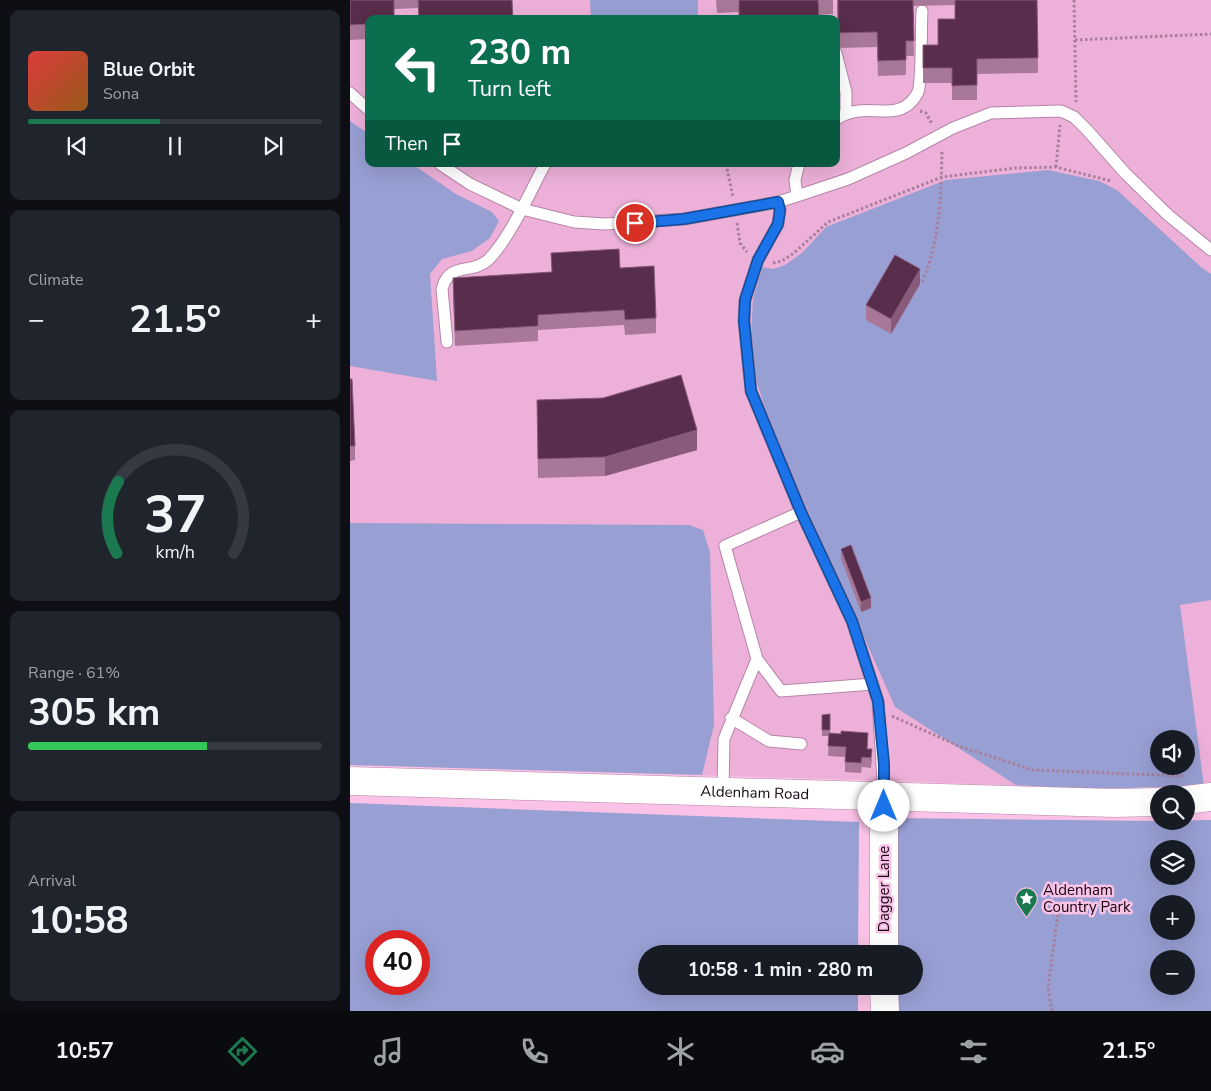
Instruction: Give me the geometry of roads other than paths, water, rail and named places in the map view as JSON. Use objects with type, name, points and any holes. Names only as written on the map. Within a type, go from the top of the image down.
[{"type":"street","name":"Aldenham Road","points":[[350,781],[722,790],[1115,803],[1150,802]]},
{"type":"street","points":[[1195,791],[1211,797]]},
{"type":"street","name":"Dagger Lane","points":[[884,795],[884,945]]},
{"type":"street","points":[[884,995],[884,1011]]},
{"type":"lane","points":[[840,117],[846,113],[866,109],[901,110],[907,106],[918,91],[922,11]]},
{"type":"lane","points":[[840,69],[846,92],[846,113]]},
{"type":"lane","points":[[350,92],[365,106]]},
{"type":"lane","points":[[444,167],[470,184],[522,209],[574,222],[605,224],[684,219],[778,202],[848,179],[953,128],[991,113],[1061,111],[1077,120],[1125,173],[1168,215],[1211,250]]},
{"type":"lane","points":[[447,342],[442,289],[444,281],[455,271],[477,266],[488,260],[522,209],[543,167]]},
{"type":"lane","points":[[797,196],[795,180],[798,167]]},
{"type":"lane","points":[[778,202],[780,210],[778,224],[758,260],[745,300],[744,321],[751,391],[801,512],[852,621],[873,684],[879,711],[884,795]]},
{"type":"lane","points":[[801,512],[724,546],[757,659],[781,691],[873,684]]},
{"type":"lane","points":[[722,790],[724,739],[731,718],[757,659]]},
{"type":"lane","points":[[731,718],[769,740],[801,744]]},
{"type":"place","name":"Aldenham Country Park","points":[[1027,918]]}]
